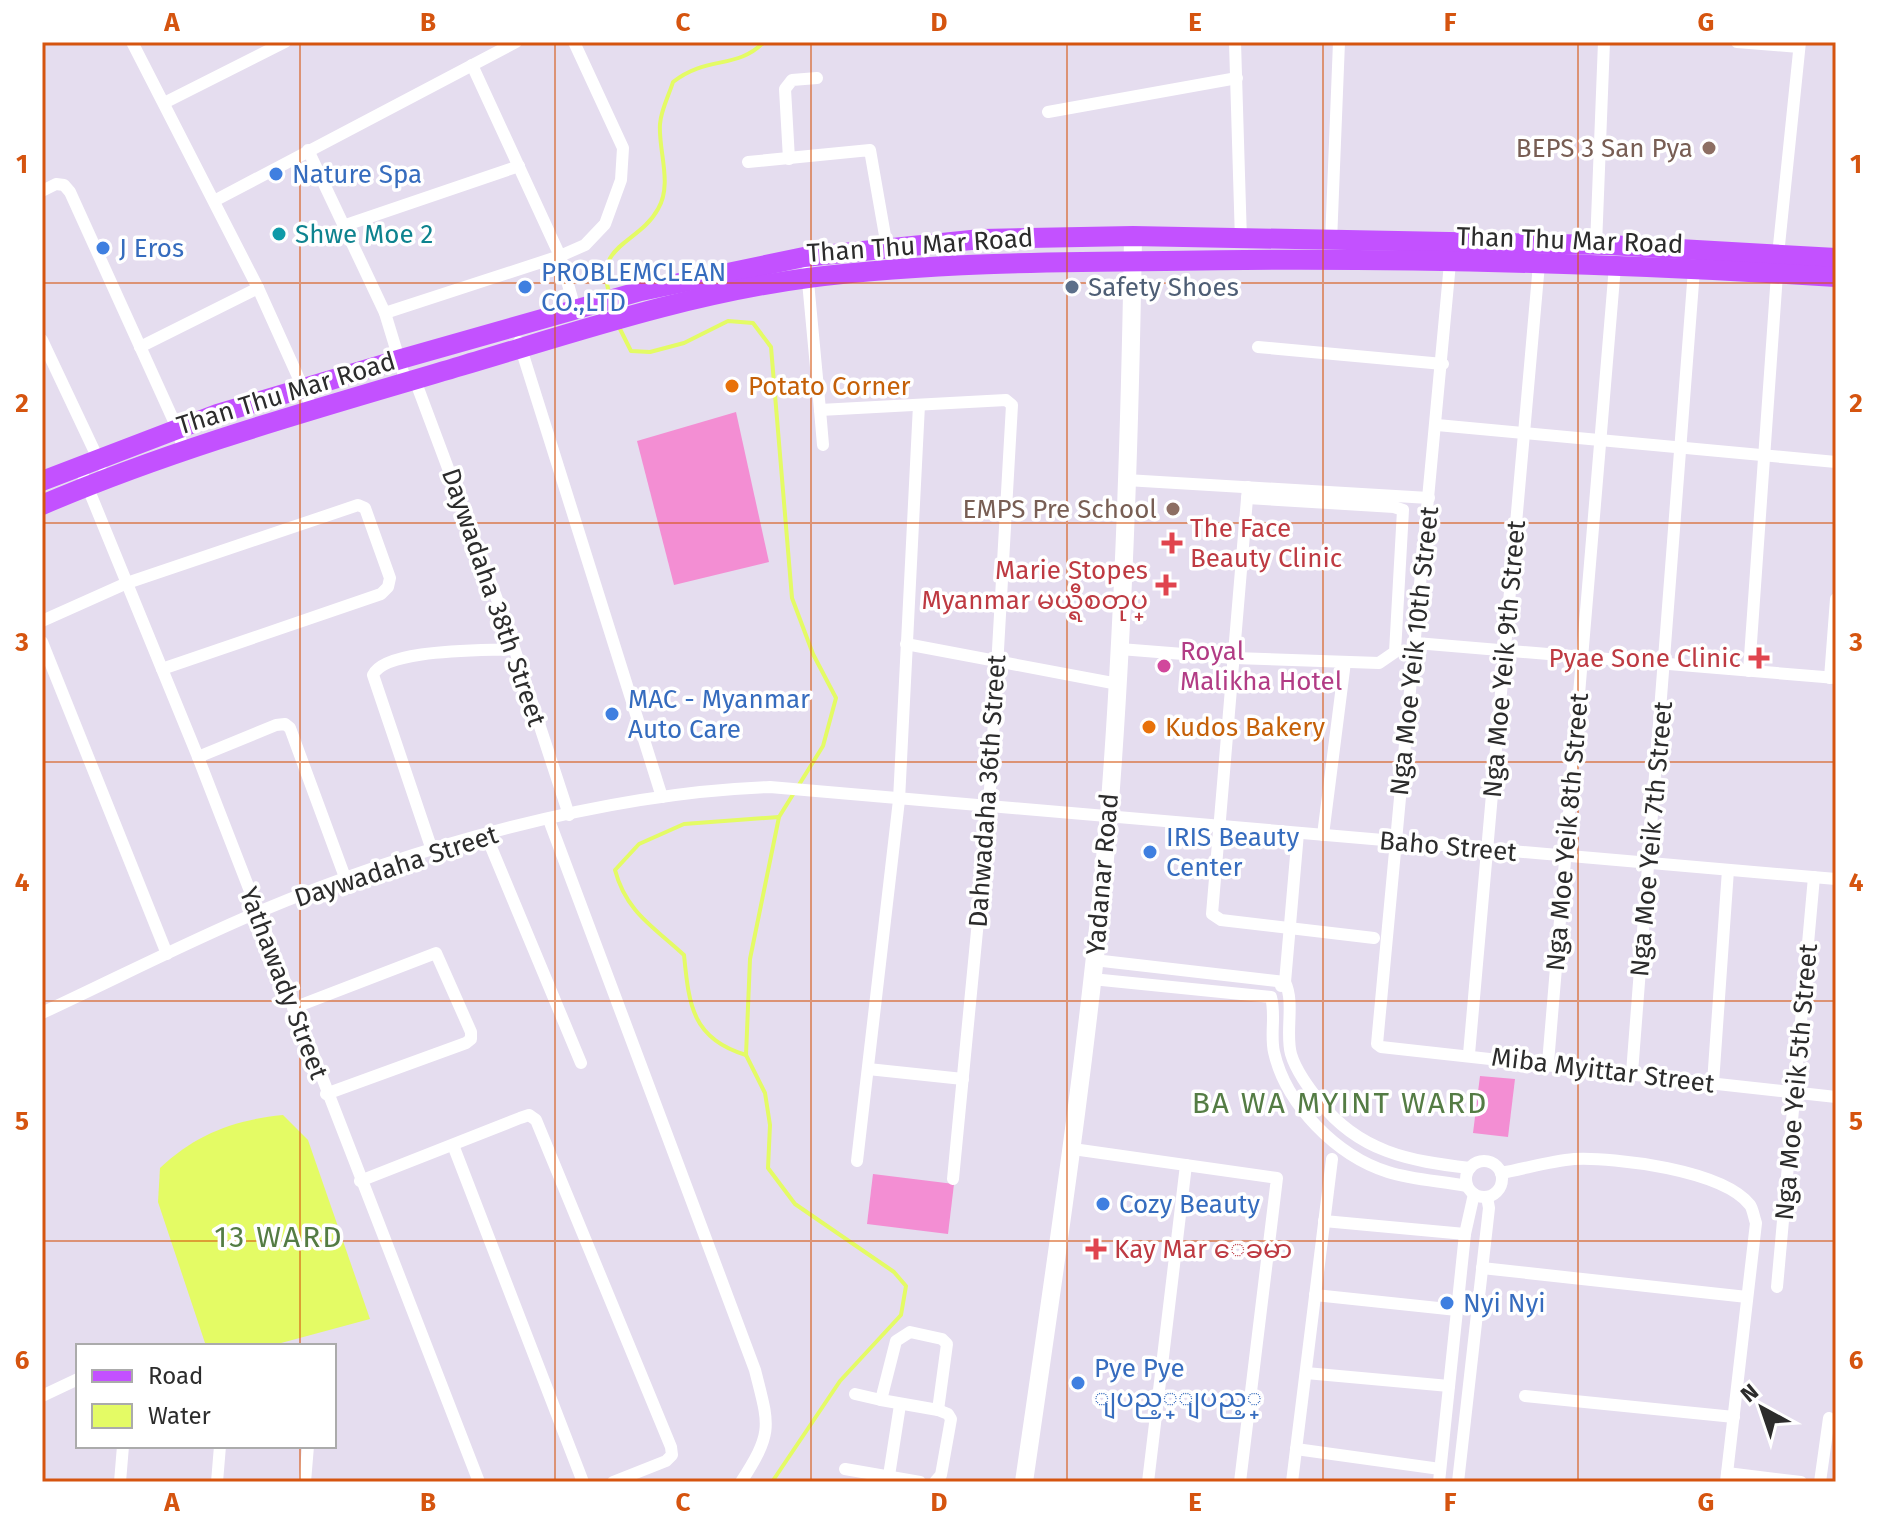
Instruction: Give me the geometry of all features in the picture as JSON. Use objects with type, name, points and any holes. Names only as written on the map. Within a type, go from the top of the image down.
[{"type":"main road","name":"Than Thu Mar Road","points":[[42,481],[177,428],[514,326],[643,301],[804,257],[887,247],[981,239],[1133,236],[1331,242],[1778,264],[1836,277]]},
{"type":"main road","name":"Yadanar Road","points":[[1024,1482],[1073,1149],[1108,817],[1120,649],[1133,236]]},
{"type":"main road","name":"Than Thu Mar Road","points":[[643,301],[725,292],[808,278],[1002,262],[1539,264],[1607,256],[1694,270],[1836,258]]},
{"type":"main road","name":"Than Thu Mar Road","points":[[42,505],[184,451],[521,348],[583,314]]},
{"type":"street","points":[[132,42],[258,288],[306,387],[313,410]]},
{"type":"street","points":[[164,103],[285,42]]},
{"type":"street","points":[[214,201],[516,42]]},
{"type":"street","points":[[385,313],[560,256],[585,245],[605,224],[621,180],[623,148],[574,42]]},
{"type":"street","points":[[1235,42],[1241,241]]},
{"type":"street","points":[[1331,242],[1339,42]]},
{"type":"street","name":"Nga Moe Yeik 8th Street","points":[[1548,1063],[1599,440],[1607,256],[1604,42]]},
{"type":"street","points":[[1737,42],[1799,45],[1778,264],[1749,671]]},
{"type":"street","points":[[472,65],[560,256],[583,314]]},
{"type":"street","points":[[789,159],[785,89],[792,80],[817,78]]},
{"type":"street","points":[[1048,112],[1237,78]]},
{"type":"street","name":"Daywadaha 38th Street","points":[[308,150],[385,313],[514,649],[569,815]]},
{"type":"street","points":[[748,162],[870,150],[887,247]]},
{"type":"street","points":[[343,226],[519,166]]},
{"type":"street","points":[[42,191],[56,184],[64,185],[177,428],[184,451]]},
{"type":"street","points":[[804,257],[823,445]]},
{"type":"street","name":"Nga Moe Yeik 10th Street","points":[[1376,1038],[1443,364],[1450,263]]},
{"type":"street","name":"Nga Moe Yeik 9th Street","points":[[1469,1054],[1539,264]]},
{"type":"street","name":"Nga Moe Yeik 7th Street","points":[[1632,1073],[1694,270]]},
{"type":"street","points":[[140,347],[258,288]]},
{"type":"street","points":[[514,326],[662,797]]},
{"type":"street","points":[[42,340],[98,457],[98,482]]},
{"type":"street","points":[[1258,347],[1443,364]]},
{"type":"street","name":"Dahwadaha 36th Street","points":[[919,405],[1011,402],[989,807],[953,1179]]},
{"type":"street","points":[[820,410],[919,405],[899,800],[857,1161]]},
{"type":"street","points":[[1437,425],[1836,462]]},
{"type":"street","points":[[79,466],[98,482]]},
{"type":"street","points":[[1120,649],[1234,658],[1379,663],[1395,652],[1403,510],[1126,480]]},
{"type":"street","name":"Yathawady Street","points":[[98,482],[127,583],[198,757],[326,1094],[479,1482]]},
{"type":"street","points":[[1248,492],[1429,498]]},
{"type":"street","points":[[1248,492],[1211,907],[1215,918],[1289,930],[1374,938]]},
{"type":"street","points":[[42,621],[127,583],[358,505],[369,515],[390,578],[388,587],[381,594],[162,669]]},
{"type":"street","points":[[1416,643],[1833,678],[1836,599]]},
{"type":"street","points":[[42,642],[167,954]]},
{"type":"street","points":[[906,644],[1118,684]]},
{"type":"street","points":[[432,850],[373,675],[382,664],[415,655],[514,649]]},
{"type":"street","points":[[1323,835],[1345,662]]},
{"type":"street","points":[[198,757],[276,725],[285,724],[290,728],[346,880]]},
{"type":"street","name":"Daywadaha Street","points":[[42,1013],[257,913],[432,850],[486,835],[569,815],[713,789],[770,787],[899,800]]},
{"type":"street","points":[[899,800],[1108,817]]},
{"type":"street","name":"Baho Street","points":[[1108,817],[1836,879]]},
{"type":"street","points":[[549,820],[755,1370],[769,1424],[762,1449],[741,1482]]},
{"type":"street","points":[[1298,833],[1285,982],[1291,1054],[1307,1087],[1350,1134],[1377,1150],[1413,1162],[1470,1168],[1484,1161],[1494,1165],[1501,1173]]},
{"type":"street","points":[[486,835],[581,1063]]},
{"type":"street","points":[[1713,1083],[1728,870]]},
{"type":"street","name":"Nga Moe Yeik 5th Street","points":[[1777,1287],[1814,877]]},
{"type":"street","points":[[293,1008],[436,953],[471,1032],[466,1043],[326,1094]]},
{"type":"street","points":[[1093,969],[1285,982]]},
{"type":"street","points":[[1093,969],[1271,997]]},
{"type":"street","points":[[1285,982],[1271,997],[1273,1050],[1283,1078],[1303,1110],[1327,1136],[1388,1173],[1476,1192],[1497,1191],[1501,1173]]},
{"type":"street","name":"Miba Myittar Street","points":[[1376,1038],[1381,1047],[1469,1054],[1836,1097]]},
{"type":"street","points":[[868,1069],[963,1079]]},
{"type":"street","points":[[360,1181],[529,1115],[536,1120],[671,1447],[672,1455],[666,1461],[613,1482]]},
{"type":"street","points":[[453,1145],[583,1482]]},
{"type":"street","points":[[1073,1149],[1277,1178],[1240,1482]]},
{"type":"street","points":[[1292,1482],[1332,1159]]},
{"type":"street","points":[[1501,1173],[1572,1159],[1624,1160],[1678,1170],[1730,1191],[1750,1205],[1756,1223],[1726,1478],[1801,1482]]},
{"type":"street","points":[[1148,1482],[1186,1165]]},
{"type":"street","points":[[1458,1482],[1489,1208],[1476,1192],[1470,1168]]},
{"type":"street","points":[[1296,1449],[1440,1476],[1465,1234],[1476,1192]]},
{"type":"street","points":[[1324,1221],[1465,1234]]},
{"type":"street","points":[[1482,1268],[1747,1297]]},
{"type":"street","points":[[1315,1295],[1457,1310]]},
{"type":"street","points":[[881,1400],[896,1341],[910,1332],[923,1333],[942,1339],[947,1345],[938,1410]]},
{"type":"street","points":[[1306,1373],[1449,1386]]},
{"type":"street","points":[[42,1396],[76,1380]]},
{"type":"street","points":[[855,1394],[948,1414],[951,1419],[941,1475],[935,1482]]},
{"type":"street","points":[[1525,1396],[1734,1417]]},
{"type":"street","points":[[888,1480],[900,1405]]},
{"type":"street","points":[[1820,1482],[1829,1418]]},
{"type":"street","points":[[120,1482],[123,1448]]},
{"type":"street","points":[[217,1482],[220,1448]]},
{"type":"street","points":[[305,1482],[308,1448]]},
{"type":"street","points":[[845,1469],[888,1480],[920,1482]]},
{"type":"street","points":[[1024,1482],[1033,1482]]},
{"type":"shaded area","points":[[736,412],[769,562],[674,585],[637,441]]},
{"type":"shaded area","points":[[1480,1076],[1515,1079],[1508,1137],[1473,1133]]},
{"type":"shaded area","points":[[873,1174],[954,1184],[948,1234],[867,1224]]},
{"type":"water","points":[[283,1115],[308,1140],[370,1319],[277,1344],[205,1344],[158,1202],[160,1168],[202,1138],[248,1121]]},
{"type":"waterway","points":[[609,292],[606,276],[613,254],[650,221],[662,199],[665,178],[660,124],[673,82],[698,68],[743,56],[764,42]]},
{"type":"waterway","points":[[619,327],[631,351],[650,352],[684,343],[728,321],[753,323],[771,347],[792,598],[813,654],[836,698],[823,746],[779,817],[750,959],[746,1055],[765,1093],[770,1125],[768,1168],[795,1204],[894,1272],[906,1286],[901,1315],[840,1381],[772,1482]]},
{"type":"waterway","points":[[746,1055],[714,1040],[704,1030],[692,1004],[684,955],[634,908],[615,870],[639,844],[684,824],[779,817]]},
{"type":"place","name":"BEPS 3 San Pya","points":[[1709,148]]},
{"type":"place","name":"Nature Spa","points":[[276,174]]},
{"type":"place","name":"Shwe Moe 2","points":[[279,234]]},
{"type":"place","name":"J Eros","points":[[103,248]]},
{"type":"place","name":"PROBLEMCLEAN CO.,LTD","points":[[525,287]]},
{"type":"place","name":"Safety Shoes","points":[[1072,287]]},
{"type":"place","name":"Potato Corner","points":[[732,386]]},
{"type":"place","name":"EMPS Pre School","points":[[1173,509]]},
{"type":"place","name":"The Face Beauty Clinic","points":[[1172,543]]},
{"type":"place","name":"Marie Stopes Myanmar မယ္ရီစတုပ္","points":[[1166,585]]},
{"type":"place","name":"Pyae Sone Clinic","points":[[1759,658]]},
{"type":"place","name":"Royal Malikha Hotel","points":[[1164,666]]},
{"type":"place","name":"MAC - Myanmar Auto Care","points":[[612,714]]},
{"type":"place","name":"Kudos Bakery","points":[[1149,727]]},
{"type":"place","name":"IRIS Beauty Center","points":[[1150,852]]},
{"type":"place","name":"Cozy Beauty","points":[[1103,1204]]},
{"type":"place","name":"Kay Mar ေခမာ","points":[[1096,1249]]},
{"type":"place","name":"Nyi Nyi","points":[[1447,1303]]},
{"type":"place","name":"Pye Pye ျပည့္ျပည့္","points":[[1078,1383]]},
{"type":"district","name":"BA WA MYINT WARD","points":[[1340,1103]]},
{"type":"district","name":"13 WARD","points":[[279,1237]]}]
